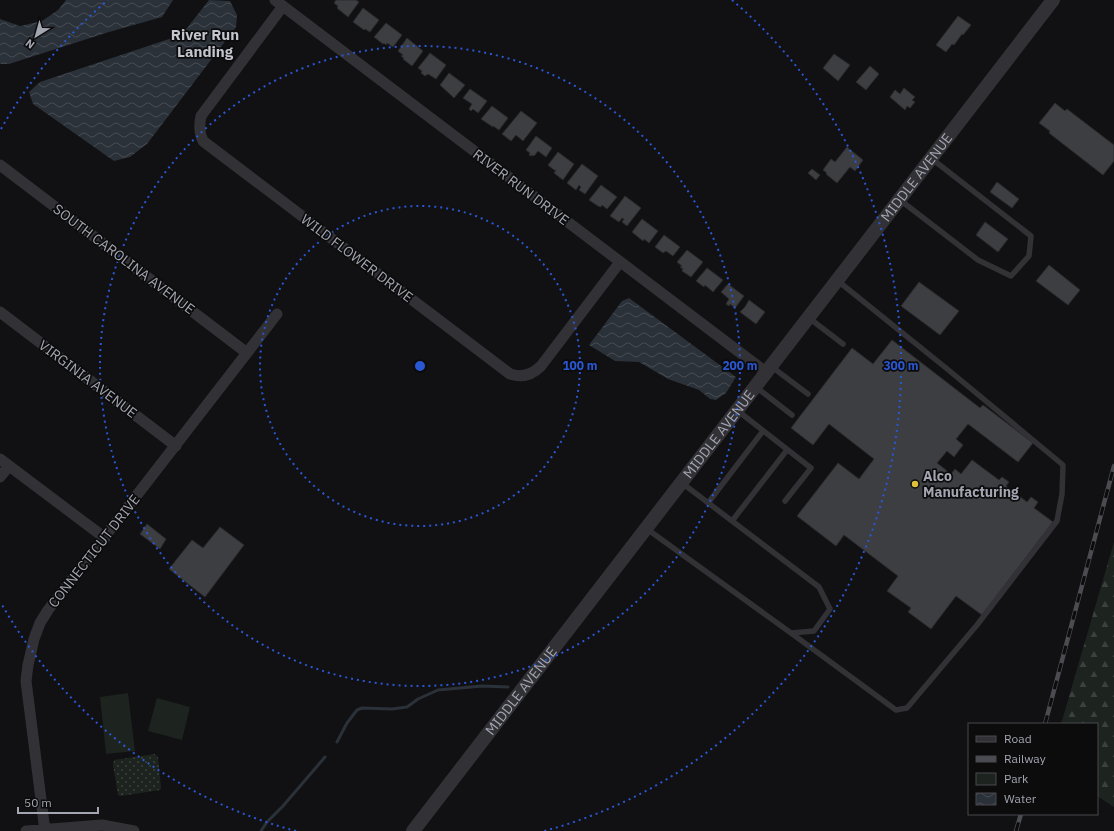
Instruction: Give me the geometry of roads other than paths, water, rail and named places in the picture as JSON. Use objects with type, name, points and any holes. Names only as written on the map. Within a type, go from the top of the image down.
[{"type":"street","name":"MIDDLE AVENUE","points":[[413,831],[1053,0]]},
{"type":"street","name":"WILD FLOWER DRIVE","points":[[279,3],[202,116],[199,127],[203,141],[510,374],[519,376],[530,374],[541,366],[620,262]]},
{"type":"street","name":"RIVER RUN DRIVE","points":[[279,3],[620,262],[769,370]]},
{"type":"street","name":"SOUTH CAROLINA AVENUE","points":[[0,164],[247,353]]},
{"type":"street","name":"VIRGINIA AVENUE","points":[[0,312],[176,446]]},
{"type":"street","name":"CONNECTICUT DRIVE","points":[[44,830],[26,681],[32,647],[37,630],[48,610],[277,314]]},
{"type":"street","points":[[0,477],[4,462],[105,538]]},
{"type":"street","points":[[26,831],[102,824],[134,831]]},
{"type":"lane","points":[[900,200],[978,260],[1011,276],[1029,256],[1031,236],[931,159]]},
{"type":"lane","points":[[647,529],[896,710],[906,708],[977,624],[1057,521],[1062,494],[1063,465],[838,281]]},
{"type":"lane","points":[[809,318],[843,344]]},
{"type":"lane","points":[[769,370],[808,394]]},
{"type":"lane","points":[[756,387],[792,415]]},
{"type":"lane","points":[[737,411],[811,468],[784,501]]},
{"type":"lane","points":[[708,503],[763,431]]},
{"type":"lane","points":[[732,521],[787,450]]},
{"type":"lane","points":[[682,483],[819,587],[830,609],[814,631],[791,633]]},
{"type":"water","points":[[66,0],[173,0],[162,17],[109,32],[9,64],[0,64],[0,19],[20,26],[42,21],[58,10]]},
{"type":"water","points":[[209,0],[230,1],[237,15],[236,27],[147,144],[130,157],[114,161],[33,104],[29,92],[40,82],[175,37],[187,28]]},
{"type":"water","points":[[629,298],[736,377],[726,393],[716,400],[710,399],[699,390],[668,379],[639,362],[615,361],[589,345],[622,301]]},
{"type":"waterway","points":[[337,742],[347,723],[357,710],[362,708],[392,709],[407,707],[418,699],[438,690],[482,686],[508,687]]},
{"type":"waterway","points":[[261,831],[267,822],[283,806],[325,757]]},
{"type":"railway","points":[[1045,723],[1114,466]]},
{"type":"railway","points":[[1016,831],[1021,815]]},
{"type":"place","name":"Alco Manufacturing","points":[[915,484]]},
{"type":"district","name":"River Run Landing","points":[[205,42]]}]
